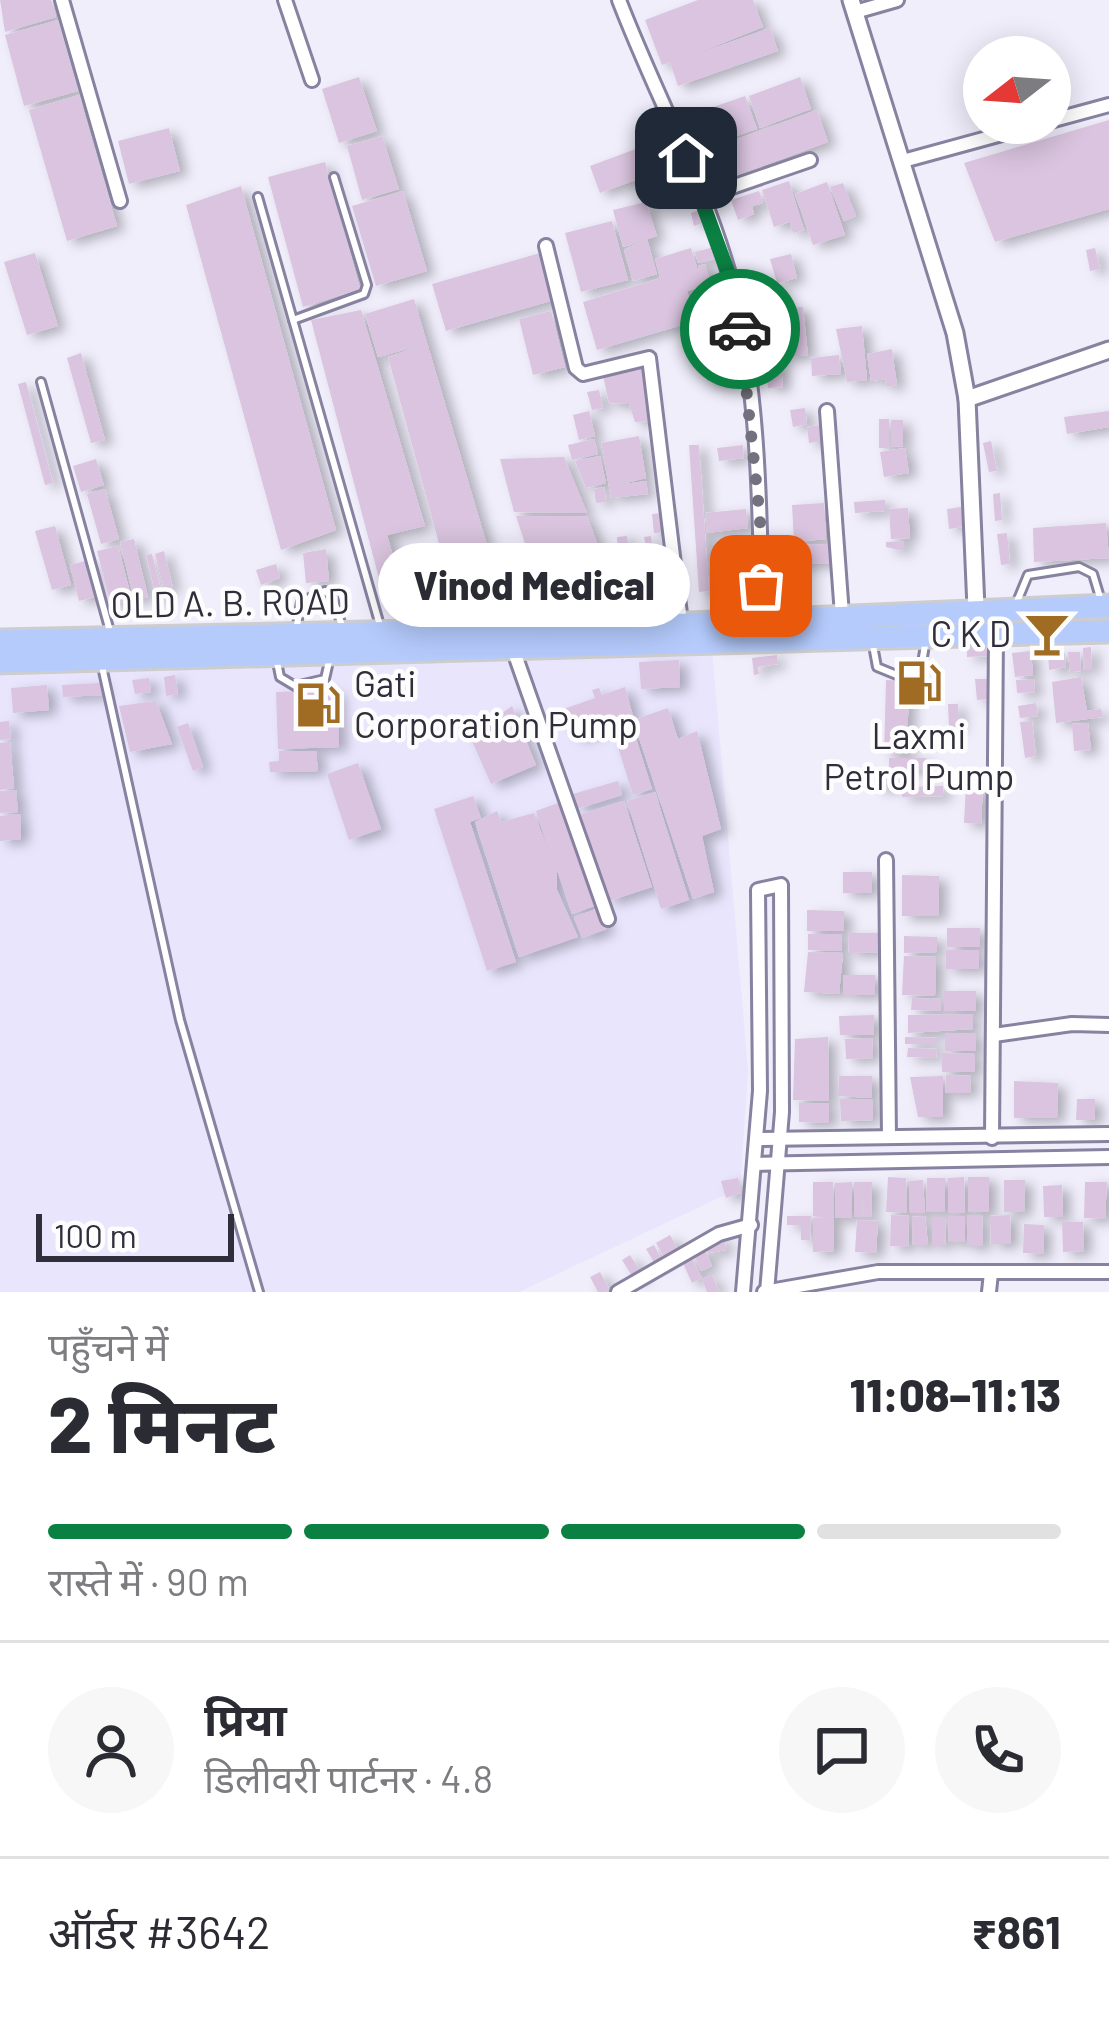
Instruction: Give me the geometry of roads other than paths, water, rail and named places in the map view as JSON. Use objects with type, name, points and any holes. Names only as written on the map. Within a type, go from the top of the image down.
[{"type":"main road","name":"OLD A. B. ROAD","points":[[0,662],[296,635],[1106,606]]},
{"type":"main road","name":"OLD A. B. ROAD","points":[[0,641],[276,655],[1109,631]]},
{"type":"street","points":[[62,0],[120,201]]},
{"type":"street","points":[[285,0],[312,80]]},
{"type":"street","points":[[619,0],[703,197],[738,313],[760,519],[762,619]]},
{"type":"street","points":[[897,0],[853,6],[955,333],[967,399],[976,608]]},
{"type":"street","points":[[1071,115],[1109,105]]},
{"type":"street","points":[[903,161],[965,144]]},
{"type":"street","points":[[703,197],[810,160]]},
{"type":"street","points":[[546,246],[576,368],[583,374],[649,358],[681,622]]},
{"type":"street","points":[[967,399],[1109,350]]},
{"type":"street","points":[[826,411],[842,615]]},
{"type":"street","points":[[992,1138],[996,633]]},
{"type":"street","points":[[513,650],[608,919]]},
{"type":"street","points":[[886,860],[889,1137]]},
{"type":"street","points":[[743,1292],[758,1139],[758,890],[781,885],[780,1140],[766,1292],[878,1272],[1109,1272]]},
{"type":"street","points":[[994,1035],[1072,1024],[1109,1025]]},
{"type":"street","points":[[758,1139],[1109,1134]]},
{"type":"street","points":[[755,1165],[1109,1157]]},
{"type":"street","points":[[618,1292],[718,1234],[751,1225]]},
{"type":"street","points":[[876,1292],[878,1272]]},
{"type":"street","points":[[1079,1292],[1081,1272]]},
{"type":"street","points":[[989,1292],[991,1274]]},
{"type":"lane","points":[[292,320],[364,294],[367,285],[334,177]]},
{"type":"lane","points":[[258,197],[382,633]]},
{"type":"lane","points":[[41,382],[106,649],[180,1020],[259,1292]]},
{"type":"lane","points":[[1015,607],[1028,575],[1079,568],[1093,574],[1106,606]]},
{"type":"lane","points":[[296,635],[301,602],[325,591],[338,608],[344,634]]},
{"type":"lane","points":[[872,637],[877,667],[899,676],[921,669],[926,635]]},
{"type":"lane","points":[[276,655],[280,677],[295,686],[325,680],[330,654]]},
{"type":"place","name":"Vinod Medical","points":[[761,586]]},
{"type":"place","name":"C K D","points":[[1047,634]]},
{"type":"place","name":"Laxmi Petrol Pump","points":[[919,683]]},
{"type":"place","name":"Gati Corporation Pump","points":[[318,705]]}]
